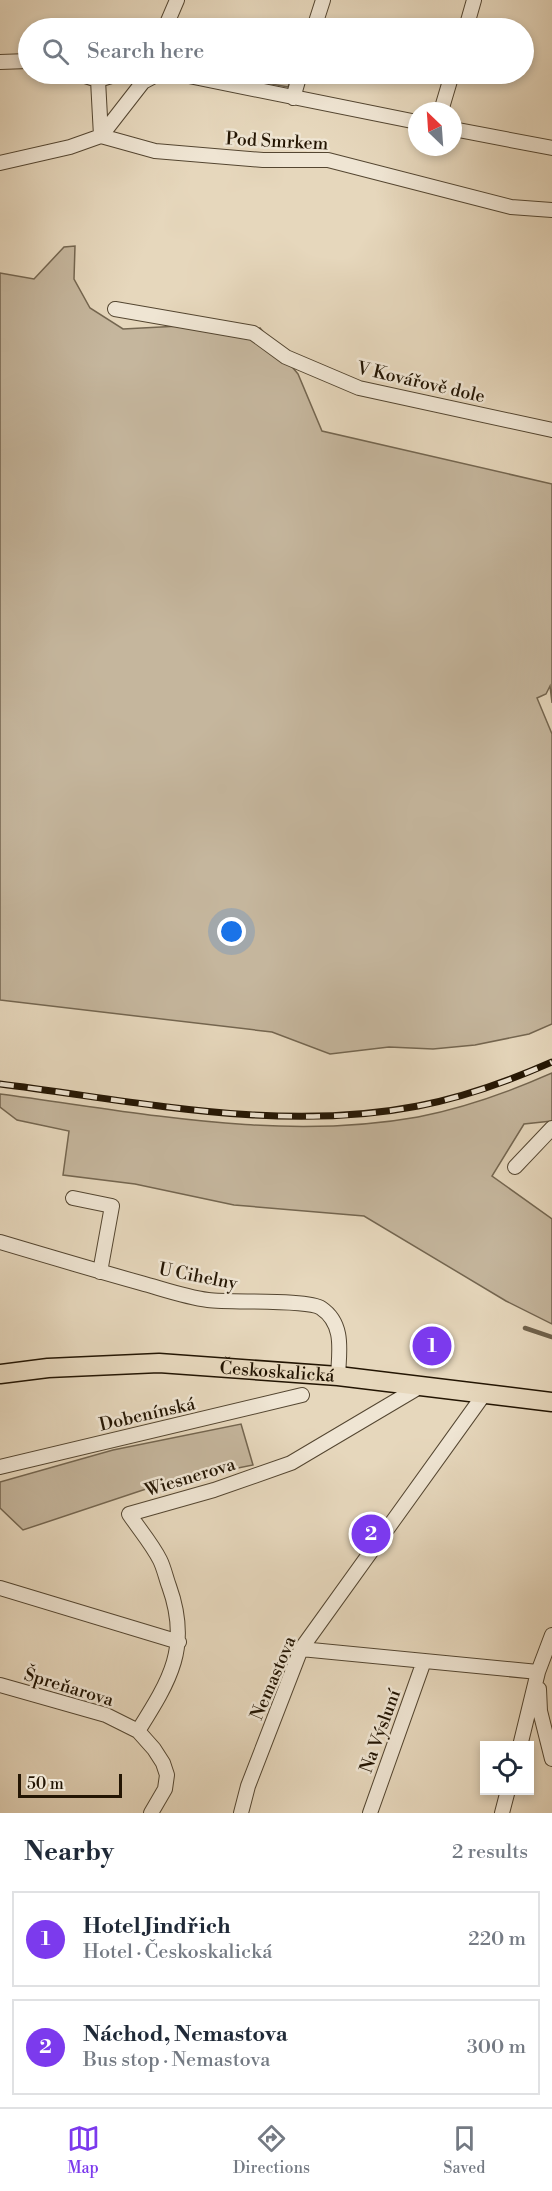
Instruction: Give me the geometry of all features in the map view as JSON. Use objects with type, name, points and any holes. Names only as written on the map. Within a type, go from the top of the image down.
[{"type":"main road","name":"Českoskalická","points":[[0,1374],[48,1368],[159,1364],[338,1376],[552,1402]]},
{"type":"street","points":[[169,18],[177,0]]},
{"type":"street","points":[[317,18],[323,0]]},
{"type":"street","points":[[469,18],[474,0]]},
{"type":"street","points":[[0,62],[18,61]]},
{"type":"street","points":[[98,84],[101,136]]},
{"type":"street","points":[[0,163],[70,147],[101,136],[141,84]]},
{"type":"street","points":[[226,84],[408,120]]},
{"type":"street","points":[[293,98],[297,84]]},
{"type":"street","points":[[444,102],[449,84]]},
{"type":"street","points":[[462,131],[552,148]]},
{"type":"street","name":"Pod Smrkem","points":[[101,136],[155,151],[263,160],[328,160],[511,207],[552,210]]},
{"type":"street","name":"V Kovářově dole","points":[[115,309],[253,333],[286,357],[359,388],[552,430]]},
{"type":"street","points":[[515,1167],[552,1128]]},
{"type":"street","points":[[73,1198],[112,1206],[100,1272]]},
{"type":"street","name":"U Cihelny","points":[[0,1242],[205,1300],[241,1303],[302,1303],[320,1307],[330,1316],[339,1334],[338,1376]]},
{"type":"street","name":"Wiesnerova","points":[[179,1642],[176,1604],[160,1560],[129,1514],[214,1490],[291,1463],[421,1386]]},
{"type":"street","name":"Nemastova","points":[[241,1813],[248,1786],[302,1649],[485,1393]]},
{"type":"street","name":"Dobenínská","points":[[0,1467],[302,1395]]},
{"type":"street","points":[[0,1588],[179,1642],[163,1692],[138,1731]]},
{"type":"street","points":[[520,1741],[538,1672],[552,1635]]},
{"type":"street","points":[[302,1649],[538,1672]]},
{"type":"street","name":"Na Výsluní","points":[[370,1813],[424,1661]]},
{"type":"street","points":[[538,1672],[540,1712],[552,1759]]},
{"type":"street","name":"Špreňarova","points":[[0,1685],[106,1715],[138,1731],[154,1749],[167,1775],[165,1789],[151,1813]]},
{"type":"street","points":[[502,1813],[507,1795]]},
{"type":"shaded area","points":[[272,84],[289,84],[288,87]]},
{"type":"shaded area","points":[[75,246],[74,279],[90,308],[123,329],[180,326],[247,334],[260,328],[298,374],[322,431],[552,484],[552,703],[550,686],[546,694],[537,698],[552,734],[552,1024],[529,1034],[475,1045],[433,1049],[389,1047],[330,1054],[272,1032],[0,1000],[0,273],[34,279],[64,247]]},
{"type":"shaded area","points":[[552,1073],[552,1121],[524,1124],[492,1176],[552,1219],[552,1324],[506,1301],[364,1216],[234,1205],[135,1184],[63,1175],[69,1131],[17,1120],[0,1107],[0,1094],[209,1122],[313,1126],[366,1124],[418,1117],[452,1109],[503,1093]]},
{"type":"shaded area","points":[[241,1424],[253,1465],[164,1483],[23,1530],[0,1508],[0,1482],[113,1450]]},
{"type":"waterway","points":[[525,1328],[552,1337]]},
{"type":"railway","points":[[0,1084],[156,1106],[209,1111],[261,1115],[366,1114],[453,1098],[487,1088],[552,1062]]},
{"type":"place","name":"Hotel Jindřich","points":[[432,1346]]},
{"type":"place","name":"Náchod, Nemastova","points":[[371,1534]]}]
